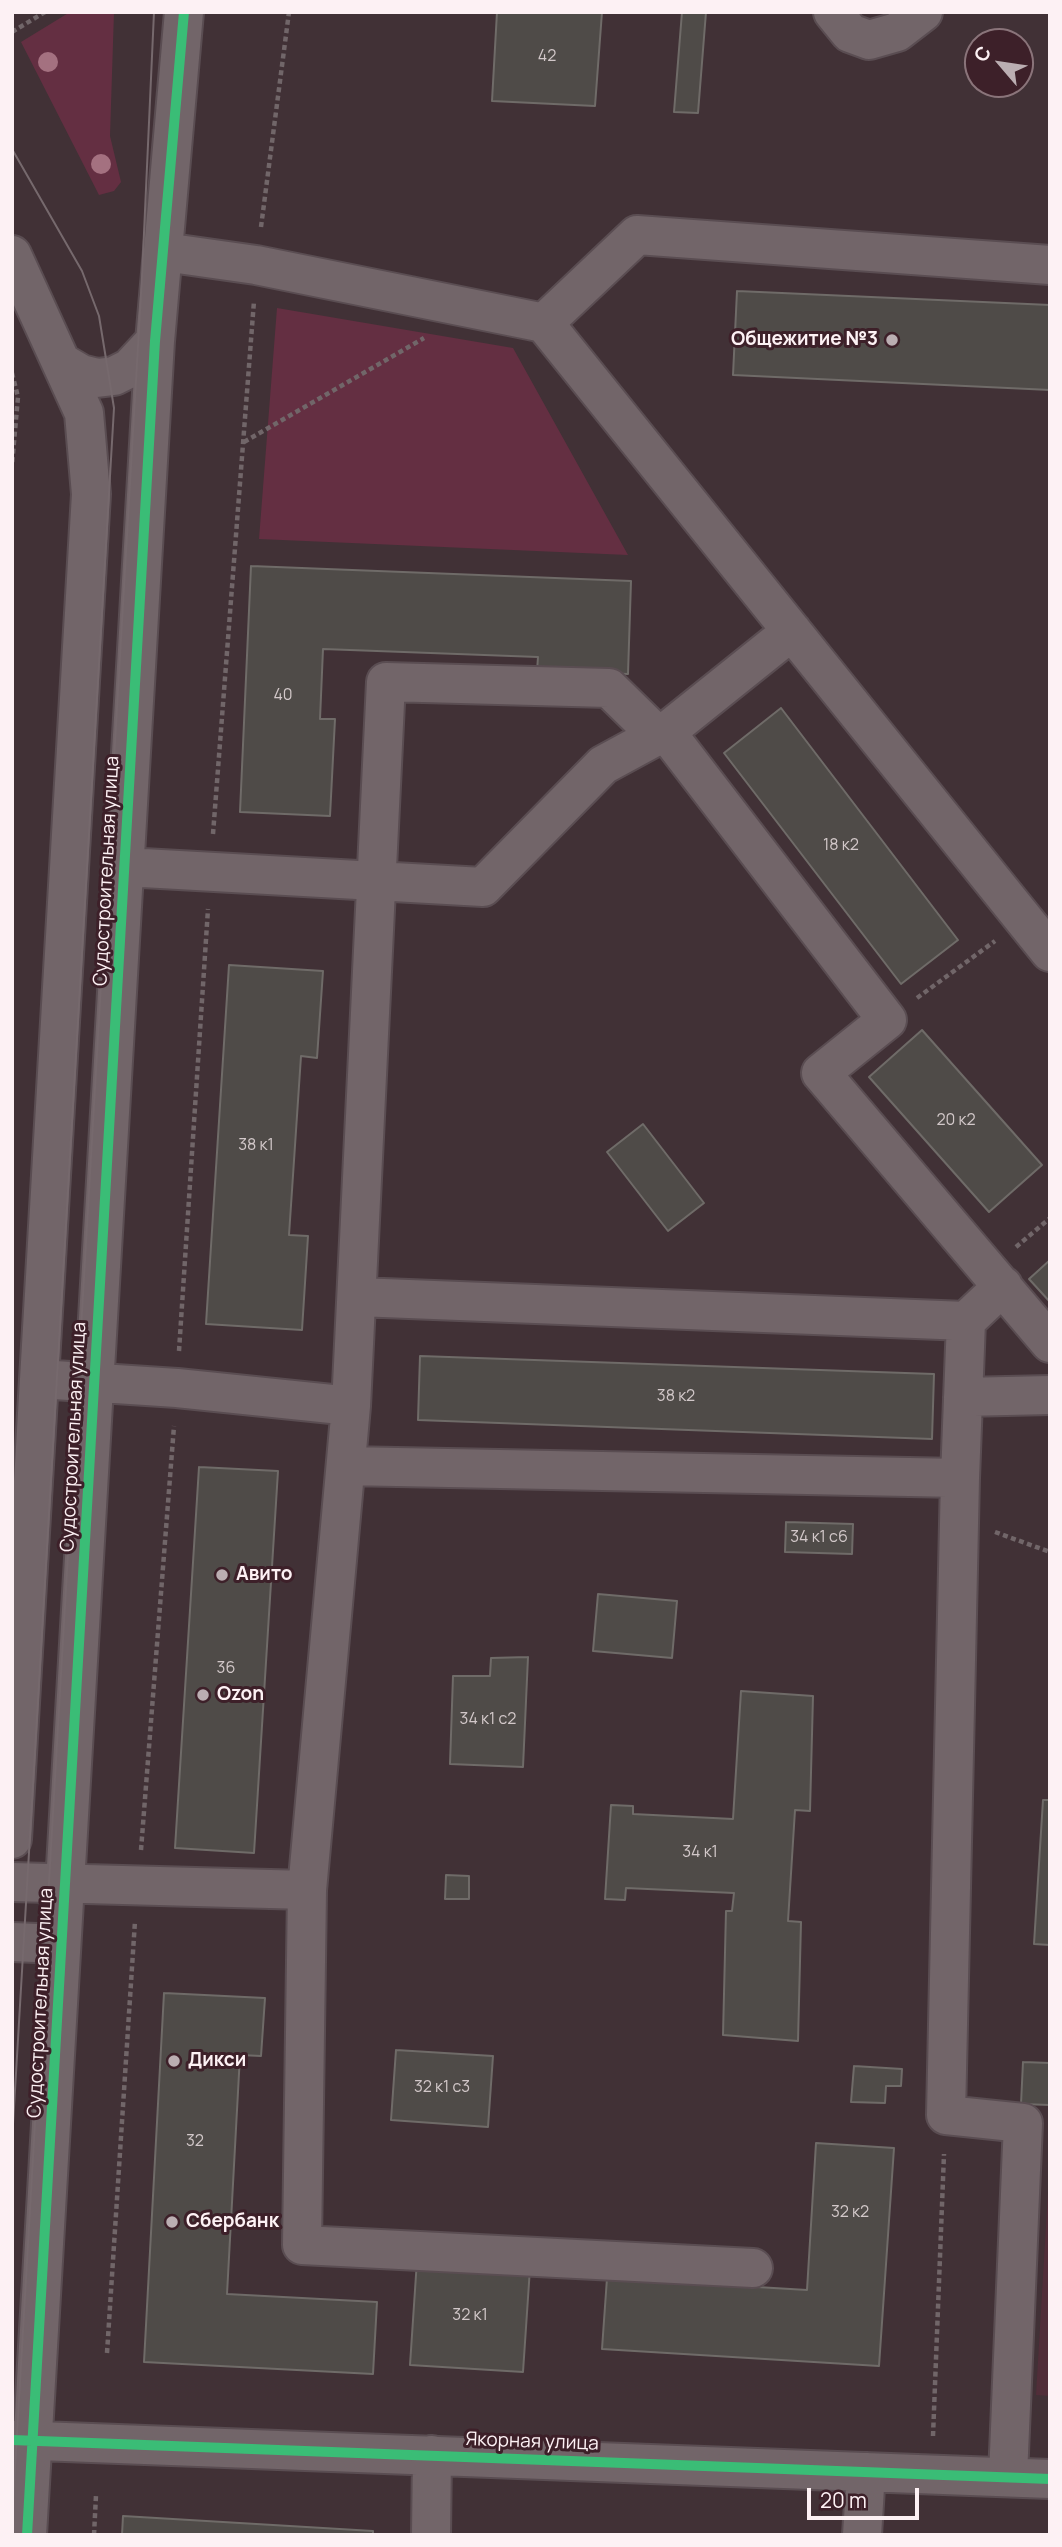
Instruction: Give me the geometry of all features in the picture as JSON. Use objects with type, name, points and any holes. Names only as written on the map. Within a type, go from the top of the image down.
[{"type":"street","points":[[179,65],[184,12]]},
{"type":"street","points":[[179,65],[192,12]]},
{"type":"street","points":[[833,12],[850,33],[869,40],[897,32],[923,12]]},
{"type":"street","name":"Судостроительная улица","points":[[27,2535],[22,2440],[65,1884],[155,341],[179,65]]},
{"type":"street","points":[[544,323],[637,234],[1050,265]]},
{"type":"street","points":[[164,252],[256,265],[544,323],[1050,952]]},
{"type":"street","name":"Судостроительная улица","points":[[12,255],[64,364],[84,413],[91,494],[28,1310],[39,1379],[12,1839]]},
{"type":"street","points":[[64,364],[81,374],[97,378],[114,376],[130,368],[155,341]]},
{"type":"street","points":[[125,867],[210,874],[483,887],[603,765],[665,731],[792,632]]},
{"type":"street","points":[[753,2268],[302,2245],[307,1890],[351,1406],[386,682],[609,688],[665,731],[887,1020],[821,1073],[1050,1343]]},
{"type":"street","points":[[1003,1286],[966,1321],[958,1518],[946,2115],[1023,2123],[1008,2476]]},
{"type":"street","points":[[358,1297],[966,1321]]},
{"type":"street","points":[[28,1310],[98,1314]]},
{"type":"street","points":[[39,1379],[177,1388],[351,1406]]},
{"type":"street","points":[[963,1397],[1050,1395]]},
{"type":"street","points":[[346,1466],[960,1478]]},
{"type":"street","points":[[12,1882],[307,1890]]},
{"type":"street","points":[[12,1942],[61,1944]]},
{"type":"street","name":"Якорная улица","points":[[22,2440],[1050,2479]]},
{"type":"street","points":[[431,2535],[432,2455]]},
{"type":"street","points":[[862,2535],[866,2472]]},
{"type":"path","points":[[12,32],[45,12]]},
{"type":"path","points":[[107,2353],[138,1886],[177,1388],[210,874],[256,265],[289,12]]},
{"type":"path","points":[[243,442],[476,309]]},
{"type":"path","points":[[12,373],[18,397],[12,465]]},
{"type":"path","points":[[887,1020],[1024,919]]},
{"type":"path","points":[[958,1518],[1050,1552]]},
{"type":"path","points":[[932,2475],[946,2115]]},
{"type":"path","points":[[94,2535],[96,2494]]},
{"type":"shaded area","points":[[70,12],[114,12],[110,136],[121,182],[114,191],[99,195],[21,42]]},
{"type":"shaded area","points":[[277,308],[513,348],[628,555],[259,539]]},
{"type":"shaded area","points":[[1050,2158],[1050,2396],[1036,2395]]},
{"type":"building","points":[[497,12],[602,12],[595,106],[492,101]]},
{"type":"building","points":[[682,12],[706,12],[698,113],[674,112]]},
{"type":"building","name":"Общежитие №3","points":[[737,291],[1050,305],[1050,390],[733,375]]},
{"type":"building","points":[[251,566],[631,581],[628,674],[537,671],[538,657],[323,649],[320,719],[335,719],[330,816],[240,812]]},
{"type":"building","points":[[781,708],[958,940],[901,984],[724,753]]},
{"type":"building","points":[[229,965],[323,971],[317,1058],[301,1056],[289,1235],[308,1236],[302,1330],[206,1324]]},
{"type":"building","points":[[922,1030],[1042,1165],[989,1212],[869,1077]]},
{"type":"building","points":[[643,1124],[704,1203],[668,1231],[607,1152]]},
{"type":"building","points":[[1050,1260],[1050,1302],[1029,1279]]},
{"type":"building","points":[[420,1356],[934,1374],[932,1439],[418,1420]]},
{"type":"building","points":[[199,1467],[278,1471],[254,1853],[175,1848]]},
{"type":"building","points":[[786,1522],[853,1524],[852,1554],[785,1552]]},
{"type":"building","points":[[598,1594],[677,1601],[672,1658],[593,1651]]},
{"type":"building","points":[[528,1657],[523,1767],[450,1764],[453,1676],[490,1676],[491,1658]]},
{"type":"building","points":[[741,1691],[813,1696],[810,1811],[795,1810],[788,1921],[801,1922],[798,2041],[723,2035],[726,1911],[732,1911],[734,1893],[626,1888],[625,1900],[605,1899],[611,1805],[633,1806],[633,1814],[733,1819]]},
{"type":"building","points":[[1043,1800],[1050,1800],[1050,1945],[1034,1944]]},
{"type":"building","points":[[446,1875],[469,1876],[469,1899],[445,1899]]},
{"type":"building","points":[[164,1993],[265,1998],[261,2056],[240,2055],[227,2294],[377,2302],[373,2374],[144,2362]]},
{"type":"building","points":[[396,2050],[493,2056],[488,2127],[391,2120]]},
{"type":"building","points":[[1023,2062],[1050,2063],[1050,2105],[1021,2104]]},
{"type":"building","points":[[854,2066],[902,2069],[901,2086],[886,2086],[885,2103],[851,2102]]},
{"type":"building","points":[[816,2143],[894,2148],[879,2366],[602,2349],[607,2278],[807,2290]]},
{"type":"building","points":[[417,2260],[530,2268],[523,2372],[410,2365]]},
{"type":"building","points":[[123,2516],[373,2531],[373,2535],[122,2535]]},
{"type":"tram line","points":[[12,2520],[142,277],[154,12]]},
{"type":"tram line","points":[[12,149],[82,271],[99,316],[114,408],[12,2141]]},
{"type":"cycle path","points":[[27,2535],[155,341],[184,12]]},
{"type":"cycle path","points":[[12,2440],[1050,2479]]},
{"type":"place","name":"Общежитие №3","points":[[892,340]]},
{"type":"place","name":"Авито","points":[[222,1575]]},
{"type":"place","name":"Ozon","points":[[203,1695]]},
{"type":"place","name":"Дикси","points":[[174,2061]]},
{"type":"place","name":"Сбербанк","points":[[172,2222]]}]
